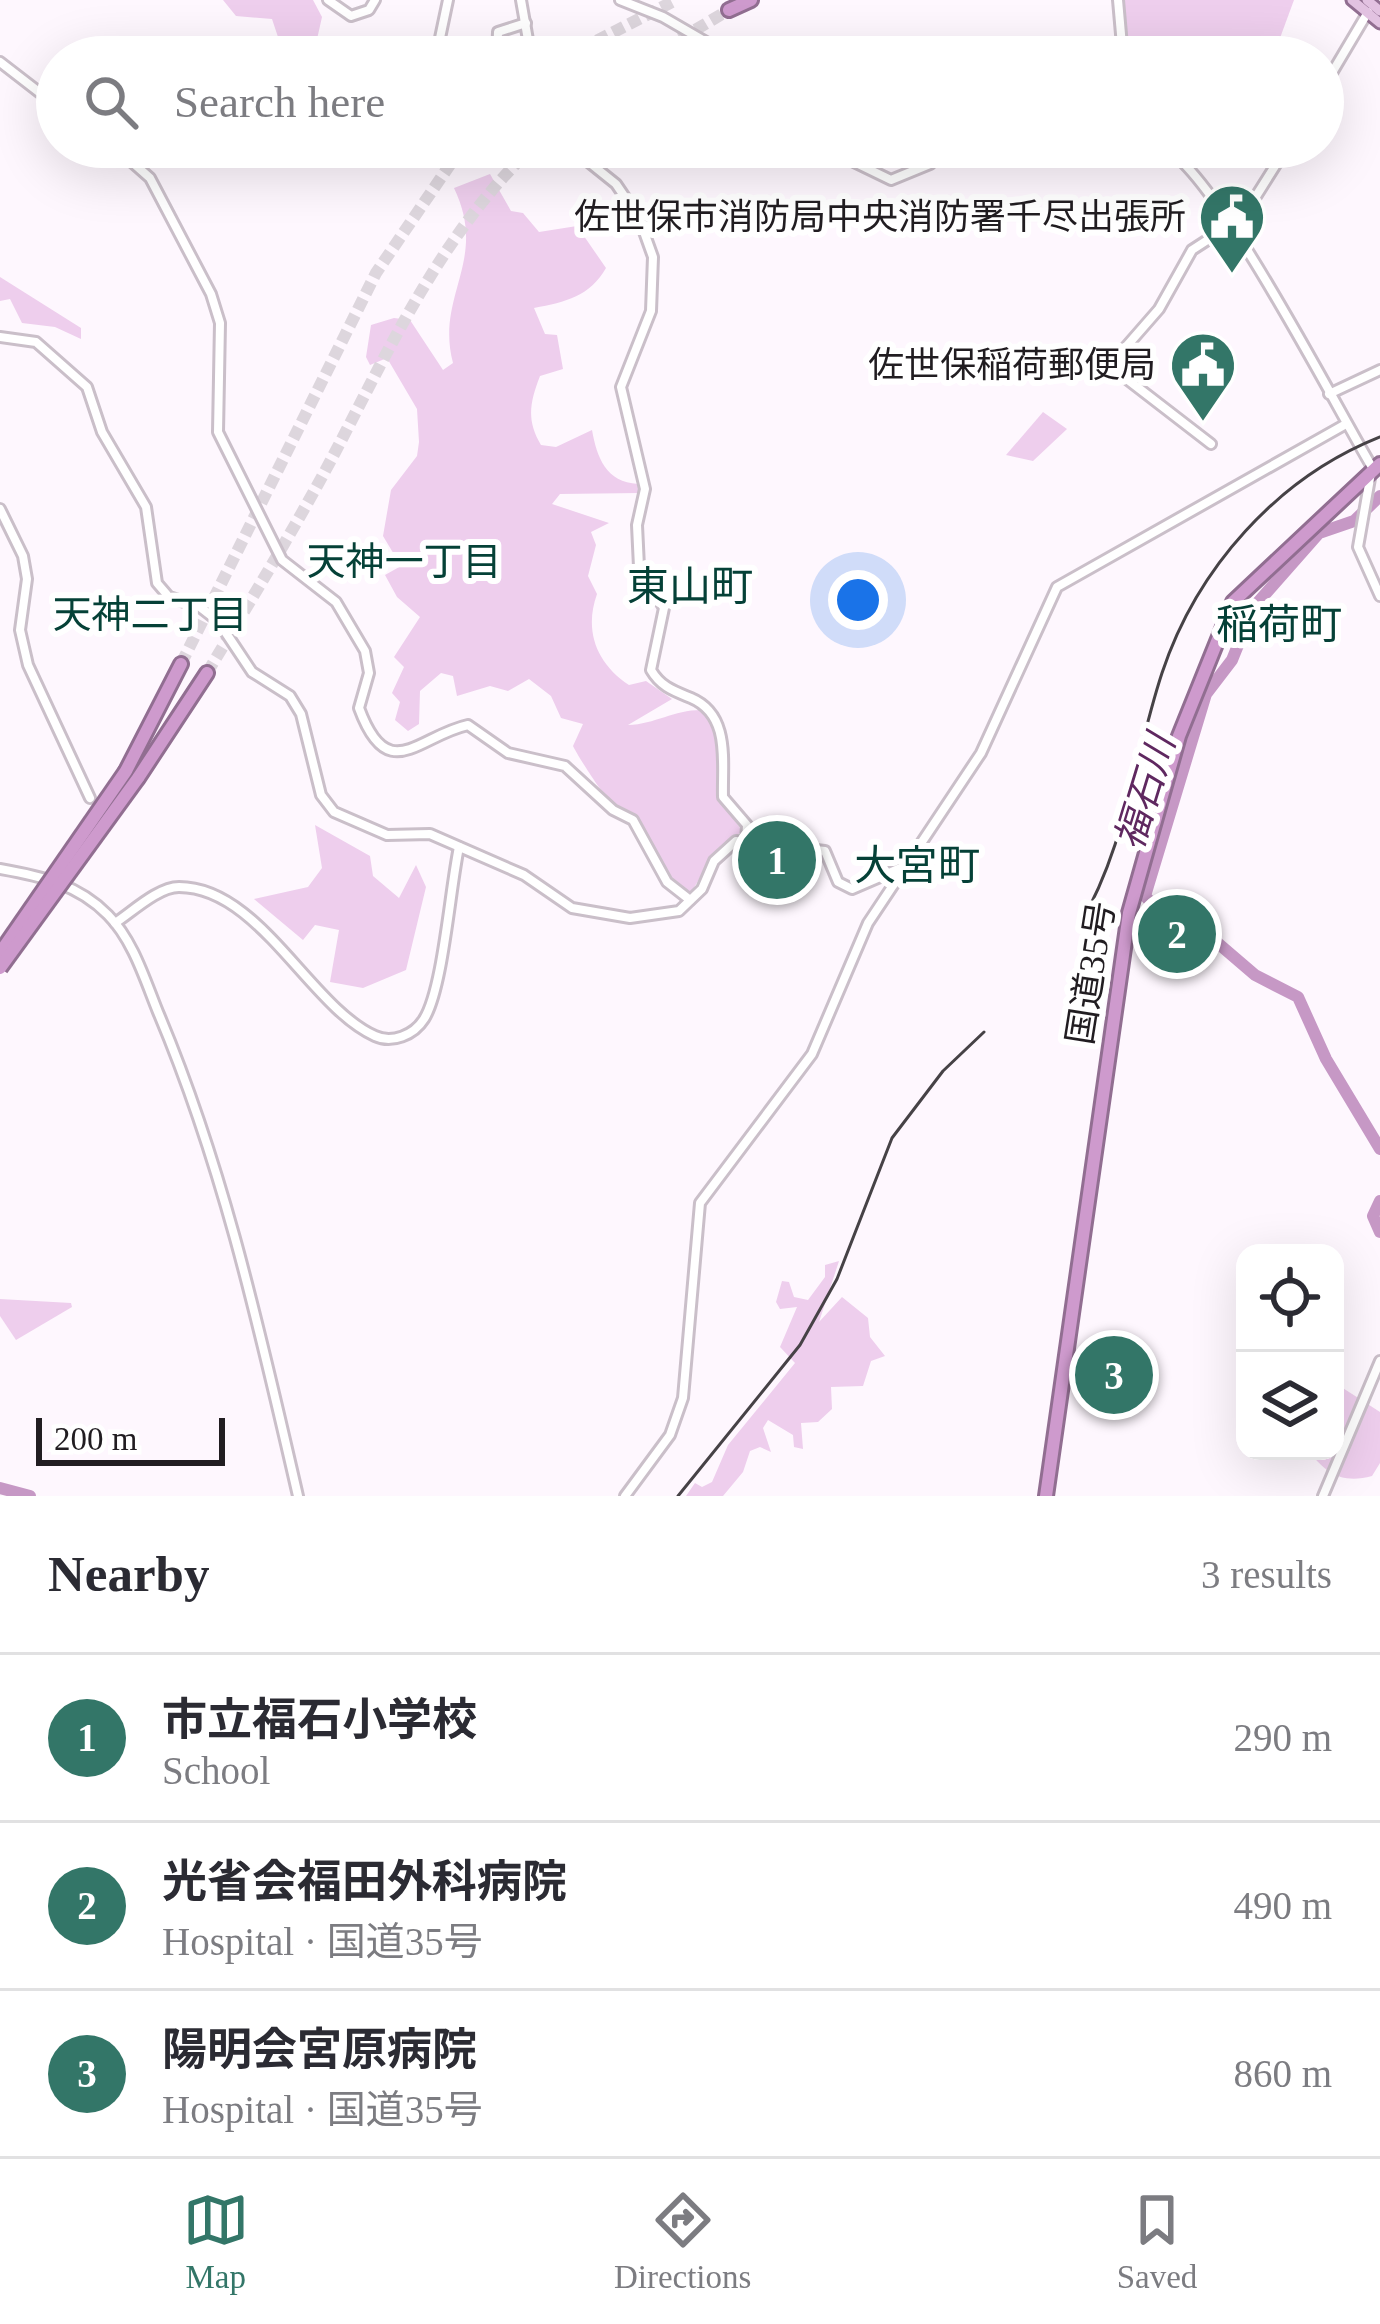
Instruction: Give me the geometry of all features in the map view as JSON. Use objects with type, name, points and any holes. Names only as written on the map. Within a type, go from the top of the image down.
[{"type":"highway","points":[[729,10],[751,0]]},
{"type":"highway","name":"国道35号","points":[[1046,1496],[1129,913],[1179,736],[1233,602],[1376,466]]},
{"type":"highway","points":[[0,968],[132,774],[181,664]]},
{"type":"highway","points":[[0,955],[207,673]]},
{"type":"main road","points":[[1352,0],[1372,7],[1380,23]]},
{"type":"street","points":[[328,0],[351,16],[369,10],[375,0]]},
{"type":"street","points":[[440,36],[448,0]]},
{"type":"street","points":[[521,0],[528,36]]},
{"type":"street","points":[[620,0],[696,36]]},
{"type":"street","points":[[1118,0],[1121,36]]},
{"type":"street","points":[[1344,53],[1372,7]]},
{"type":"street","points":[[498,36],[526,23]]},
{"type":"street","points":[[0,62],[36,90]]},
{"type":"street","points":[[139,168],[151,178],[211,294],[220,322],[218,432],[282,560],[336,602],[365,651],[369,673],[359,707],[374,737],[391,751],[406,753],[468,725],[508,753],[565,766],[613,810],[633,820],[668,882],[690,900]]},
{"type":"street","points":[[596,168],[616,184],[639,218],[653,257],[651,311],[621,387],[645,489],[638,525],[639,567],[664,608],[651,670],[666,688],[703,704],[712,716],[724,751],[723,796],[747,826],[746,842]]},
{"type":"street","points":[[866,168],[891,180],[920,168]]},
{"type":"street","points":[[1189,168],[1230,226],[1346,424],[1376,466],[1360,521],[1358,547],[1380,596]]},
{"type":"street","points":[[1211,444],[1129,382],[1117,364],[1123,349],[1172,290],[1192,250],[1244,217],[1274,168]]},
{"type":"street","points":[[0,337],[36,342],[87,386],[102,432],[146,507],[157,583],[169,596],[212,615],[253,672],[290,696],[301,714],[325,804],[374,832],[417,832],[459,847],[524,875],[581,910],[629,918],[680,910],[728,845],[746,842],[761,848],[826,851],[838,882],[852,889],[912,864]]},
{"type":"street","points":[[1329,394],[1380,370]]},
{"type":"street","points":[[625,1496],[670,1435],[683,1398],[700,1203],[812,1054],[868,923],[912,864],[981,752],[1058,587],[1346,424]]},
{"type":"street","points":[[0,509],[23,556],[27,580],[20,630],[28,664],[90,798]]},
{"type":"street","points":[[115,923],[170,888],[195,889],[215,898],[273,941],[362,1028],[384,1039],[400,1038],[419,1025],[432,998],[459,847]]},
{"type":"street","points":[[0,869],[49,878],[85,896],[115,923],[136,959],[198,1108],[298,1496]]},
{"type":"street","points":[[0,955],[49,878]]},
{"type":"street","points":[[1323,1496],[1380,1360]]},
{"type":"shaded area","points":[[223,0],[313,0],[322,17],[318,36],[278,36],[272,19],[236,16]]},
{"type":"shaded area","points":[[1120,0],[1294,0],[1281,36],[1124,36]]},
{"type":"shaded area","points":[[490,174],[511,211],[523,213],[539,232],[577,226],[606,268],[576,296],[534,308],[545,334],[557,335],[563,369],[540,376],[531,419],[541,445],[556,447],[592,430],[605,467],[618,479],[638,484],[639,493],[560,494],[552,504],[609,523],[591,532],[596,545],[588,576],[597,594],[592,620],[596,645],[608,667],[629,685],[646,681],[672,699],[628,725],[704,710],[720,743],[720,798],[742,831],[714,854],[689,896],[668,872],[641,825],[610,801],[580,758],[573,746],[583,724],[561,718],[551,696],[529,679],[508,691],[490,686],[457,696],[453,676],[441,673],[420,691],[419,724],[408,731],[395,720],[400,702],[392,693],[404,667],[394,657],[420,617],[397,597],[385,575],[401,566],[383,536],[391,490],[417,456],[417,409],[387,358],[370,365],[366,357],[371,325],[394,318],[410,320],[443,370],[453,363],[450,317],[466,237],[454,188]]},
{"type":"shaded area","points":[[0,277],[81,328],[81,339],[55,327],[22,323],[10,299],[0,301]]},
{"type":"shaded area","points":[[1043,412],[1067,429],[1033,461],[1006,455]]},
{"type":"shaded area","points":[[315,825],[370,856],[373,876],[399,898],[416,865],[426,887],[406,970],[363,988],[330,982],[339,930],[315,925],[303,940],[254,899],[308,887],[322,868]]},
{"type":"shaded area","points":[[839,1261],[819,1322],[842,1297],[868,1318],[870,1337],[885,1356],[871,1361],[863,1386],[831,1387],[832,1409],[818,1422],[801,1423],[803,1449],[794,1447],[793,1435],[768,1420],[763,1428],[771,1452],[760,1447],[750,1451],[743,1472],[723,1496],[686,1496],[695,1483],[702,1487],[712,1482],[728,1445],[795,1363],[780,1347],[797,1307],[780,1309],[776,1302],[782,1281],[789,1282],[794,1297],[808,1300],[825,1277],[825,1265]]},
{"type":"shaded area","points":[[0,1299],[71,1303],[72,1307],[16,1340],[0,1316]]},
{"type":"shaded area","points":[[1344,1389],[1380,1412],[1380,1463],[1372,1476],[1352,1479],[1317,1460],[1344,1460]]},
{"type":"waterway","name":"福石川","points":[[1380,496],[1354,521],[1319,533],[1253,608],[1232,660],[1206,694],[1145,896],[1158,910],[1213,939],[1255,975],[1298,997],[1326,1059],[1380,1149]]},
{"type":"waterway","name":"福石川","points":[[1380,1201],[1373,1216],[1380,1232]]},
{"type":"waterway","points":[[0,1488],[30,1496]]},
{"type":"tunnel","points":[[606,36],[676,0]]},
{"type":"tunnel","points":[[685,36],[729,10]]},
{"type":"tunnel","points":[[181,664],[376,273],[448,168]]},
{"type":"tunnel","points":[[207,673],[301,514],[419,294],[471,217],[513,168]]},
{"type":"railway","points":[[1079,926],[1119,834],[1162,673],[1196,598],[1219,563],[1275,502],[1307,476],[1380,437]]},
{"type":"railway","points":[[678,1496],[800,1345],[837,1279],[892,1138],[943,1071],[984,1032]]},
{"type":"place","name":"佐世保市消防局中央消防署千尽出張所","points":[[1232,276]]},
{"type":"place","name":"佐世保稲荷郵便局","points":[[1203,424]]},
{"type":"place","name":"市立福石小学校","points":[[777,860]]},
{"type":"place","name":"光省会福田外科病院","points":[[1177,934]]},
{"type":"place","name":"陽明会宮原病院","points":[[1114,1375]]},
{"type":"district","name":"天神一丁目","points":[[404,561]]},
{"type":"district","name":"東山町","points":[[690,587]]},
{"type":"district","name":"天神二丁目","points":[[150,614]]},
{"type":"district","name":"稲荷町","points":[[1279,625]]},
{"type":"district","name":"大宮町","points":[[917,866]]}]
